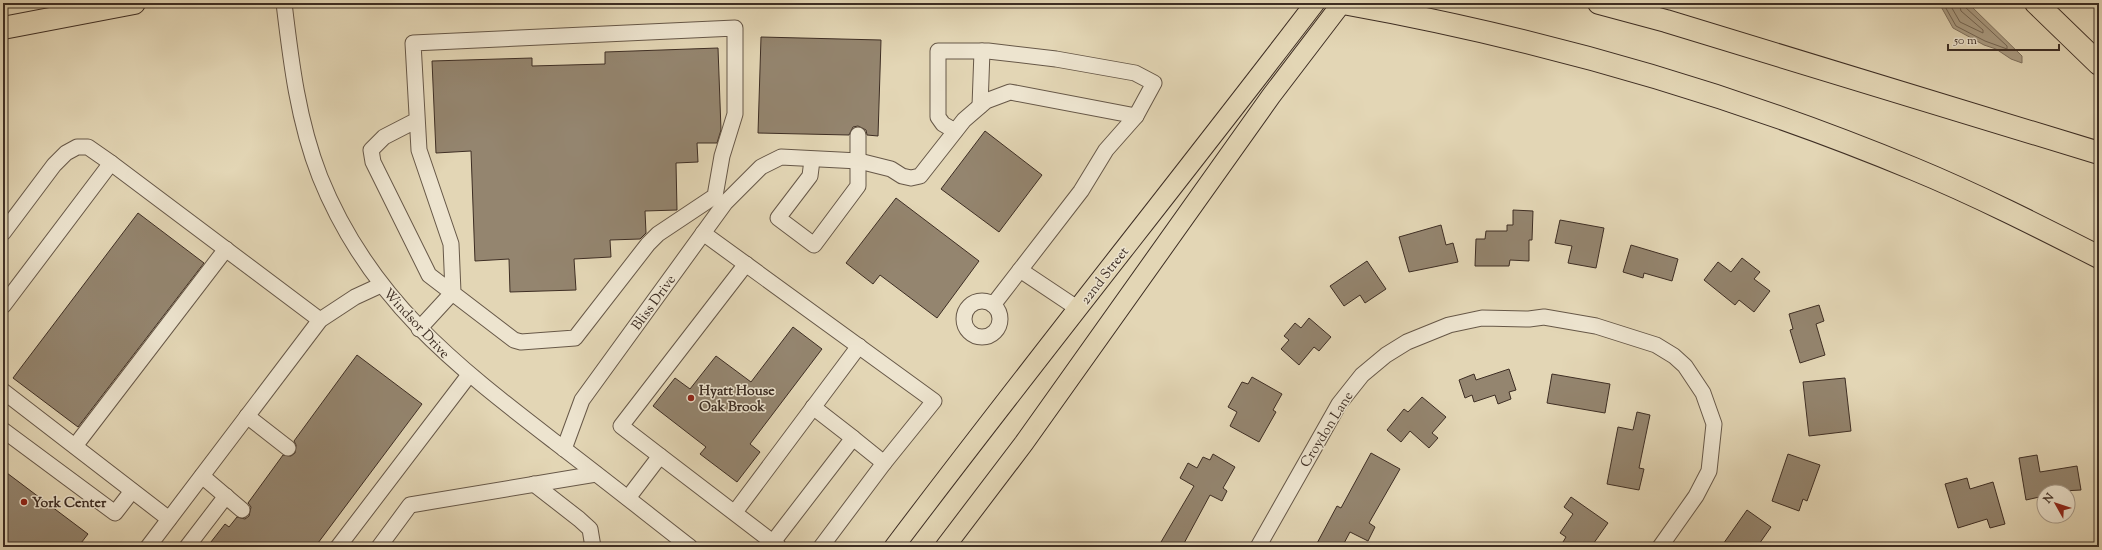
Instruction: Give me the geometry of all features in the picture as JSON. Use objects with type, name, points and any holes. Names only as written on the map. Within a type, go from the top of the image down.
[{"type":"highway","points":[[3,28],[134,3]]},
{"type":"highway","points":[[1343,3],[1455,26],[1576,55],[1731,101],[1819,132],[1914,169],[2008,212],[2099,257]]},
{"type":"highway","points":[[1599,3],[1666,21],[2099,153]]},
{"type":"highway","points":[[2036,3],[2099,64]]},
{"type":"main road","name":"22nd Street","points":[[894,547],[1077,308],[1315,3]]},
{"type":"main road","points":[[945,547],[1024,443],[1271,96],[1343,3]]},
{"type":"street","name":"Windsor Drive","points":[[284,3],[298,102],[320,177],[343,226],[381,284],[419,329],[469,375],[690,547]]},
{"type":"street","points":[[417,120],[384,137],[371,150],[373,162],[429,275],[453,292],[514,340],[521,342],[575,338],[653,239],[720,199],[722,156],[735,114],[734,28],[413,43],[419,150],[452,244],[453,292],[419,329]]},
{"type":"street","points":[[955,131],[943,124],[938,117],[938,51],[982,51],[1056,59],[1135,73],[1154,83],[1136,116],[1106,150],[1081,191],[993,305]]},
{"type":"street","points":[[980,106],[982,51]]},
{"type":"street","name":"Bliss Drive","points":[[564,449],[582,400],[703,233],[720,199],[761,167],[781,157],[812,160],[859,161],[891,169],[907,177],[920,176],[964,120],[986,101],[1010,92],[1136,116]]},
{"type":"street","points":[[812,160],[810,176],[778,218],[814,245],[858,186],[858,135]]},
{"type":"street","points":[[3,233],[54,165],[66,153],[77,147],[88,147],[320,320]]},
{"type":"street","points":[[3,306],[111,163]]},
{"type":"street","points":[[703,233],[934,400],[884,463],[821,547]]},
{"type":"street","points":[[75,446],[226,249]]},
{"type":"street","points":[[746,264],[621,426],[735,512],[776,545],[853,438]]},
{"type":"street","points":[[1020,270],[1077,308]]},
{"type":"street","points":[[148,547],[320,320],[355,296],[381,284]]},
{"type":"street","name":"Croydon Lane","points":[[1258,547],[1339,404],[1362,375],[1386,355],[1407,342],[1449,325],[1482,318],[1529,319],[1544,317],[1596,326],[1656,345],[1685,366],[1703,393],[1714,424],[1709,471],[1696,496],[1660,547]]},
{"type":"street","points":[[735,512],[860,346]]},
{"type":"street","points":[[338,547],[469,375]]},
{"type":"street","points":[[3,391],[169,519]]},
{"type":"street","points":[[813,408],[884,463]]},
{"type":"street","points":[[247,416],[288,448]]},
{"type":"street","points":[[3,430],[115,513],[132,491]]},
{"type":"street","points":[[628,498],[660,456]]},
{"type":"street","points":[[378,547],[410,505],[596,474]]},
{"type":"street","points":[[202,476],[242,510]]},
{"type":"street","points":[[534,484],[580,519],[590,529],[593,547]]},
{"type":"street","points":[[187,547],[226,496]]},
{"type":"water","points":[[1939,3],[1965,3],[1972,7],[2022,56],[2022,63],[2011,59],[1996,49],[1984,45],[1953,28]]},
{"type":"building","points":[[761,37],[881,40],[878,136],[867,135],[866,130],[858,126],[853,127],[849,135],[758,133]]},
{"type":"building","points":[[718,48],[721,130],[717,143],[697,143],[698,162],[676,163],[677,210],[645,211],[646,233],[640,239],[610,240],[611,257],[574,259],[576,290],[510,292],[509,259],[475,261],[471,151],[436,153],[432,61],[532,58],[532,66],[605,64],[605,52]]},
{"type":"building","points":[[985,131],[1042,175],[999,232],[941,189]]},
{"type":"building","points":[[896,198],[979,261],[937,318],[880,275],[873,284],[846,263]]},
{"type":"building","points":[[1513,210],[1533,211],[1532,240],[1529,240],[1529,261],[1510,260],[1509,266],[1475,266],[1476,239],[1485,239],[1486,231],[1507,231],[1507,225],[1513,225]]},
{"type":"building","points":[[138,213],[204,263],[78,427],[13,378]]},
{"type":"building","points":[[1560,220],[1604,228],[1596,268],[1568,263],[1572,246],[1555,243]]},
{"type":"building","points":[[1441,225],[1446,245],[1453,243],[1458,262],[1409,272],[1399,237]]},
{"type":"building","points":[[1631,245],[1678,259],[1672,281],[1644,273],[1643,278],[1623,272]]},
{"type":"building","points":[[1742,258],[1760,272],[1754,279],[1770,291],[1754,312],[1739,300],[1735,305],[1704,280],[1718,262],[1731,272]]},
{"type":"building","points":[[1367,261],[1386,289],[1365,303],[1360,295],[1344,306],[1330,286]]},
{"type":"building","points":[[1819,305],[1824,321],[1816,324],[1825,355],[1800,363],[1790,330],[1793,329],[1789,314]]},
{"type":"building","points":[[1309,318],[1331,337],[1319,351],[1314,347],[1299,365],[1281,349],[1289,340],[1284,336],[1295,323],[1301,328]]},
{"type":"building","name":"Hyatt House Oak Brook","points":[[793,327],[822,349],[750,444],[760,452],[737,482],[700,454],[706,447],[653,406],[675,378],[690,389],[716,356],[751,382]]},
{"type":"building","points":[[357,355],[422,404],[315,547],[207,547],[225,524],[229,527],[237,517],[245,519],[249,516],[251,507],[248,503],[283,455],[291,456],[295,453],[296,445],[294,441]]},
{"type":"building","points":[[1509,369],[1516,390],[1509,392],[1511,399],[1498,404],[1495,395],[1474,402],[1472,395],[1465,398],[1459,380],[1474,374],[1476,380]]},
{"type":"building","points":[[1552,374],[1610,384],[1605,413],[1547,403]]},
{"type":"building","points":[[1252,377],[1282,394],[1273,410],[1276,412],[1259,442],[1230,426],[1237,412],[1228,407],[1242,382],[1248,384]]},
{"type":"building","points":[[1845,378],[1851,431],[1809,436],[1803,382]]},
{"type":"building","points":[[1422,397],[1446,417],[1432,433],[1438,438],[1429,448],[1410,431],[1401,442],[1387,430],[1404,409],[1408,412]]},
{"type":"building","points":[[1637,412],[1650,415],[1639,468],[1644,469],[1639,490],[1607,484],[1618,427],[1633,430]]},
{"type":"building","points":[[1371,453],[1400,469],[1369,523],[1375,527],[1368,541],[1350,532],[1342,547],[1315,547],[1337,506],[1341,508]]},
{"type":"building","points":[[1213,454],[1235,467],[1223,488],[1227,491],[1222,501],[1210,495],[1182,547],[1170,547],[1161,542],[1194,486],[1180,478],[1188,463],[1197,468],[1203,457],[1210,460]]},
{"type":"building","points":[[1788,454],[1820,465],[1807,501],[1803,499],[1799,511],[1772,501]]},
{"type":"building","points":[[2037,455],[2040,472],[2077,466],[2081,490],[2076,490],[2076,484],[2036,484],[2036,498],[2026,500],[2019,458]]},
{"type":"building","name":"York Center","points":[[3,470],[88,534],[78,547],[3,547]]},
{"type":"building","points":[[1967,478],[1970,489],[1993,482],[2005,524],[1990,528],[1987,519],[1958,528],[1945,484]]},
{"type":"building","points":[[1571,497],[1608,523],[1591,547],[1560,547],[1566,537],[1560,533],[1573,514],[1564,507]]},
{"type":"building","points":[[1747,510],[1771,527],[1757,547],[1721,547]]},
{"type":"place","name":"Hyatt House Oak Brook","points":[[691,398]]},
{"type":"place","name":"York Center","points":[[24,502]]}]
